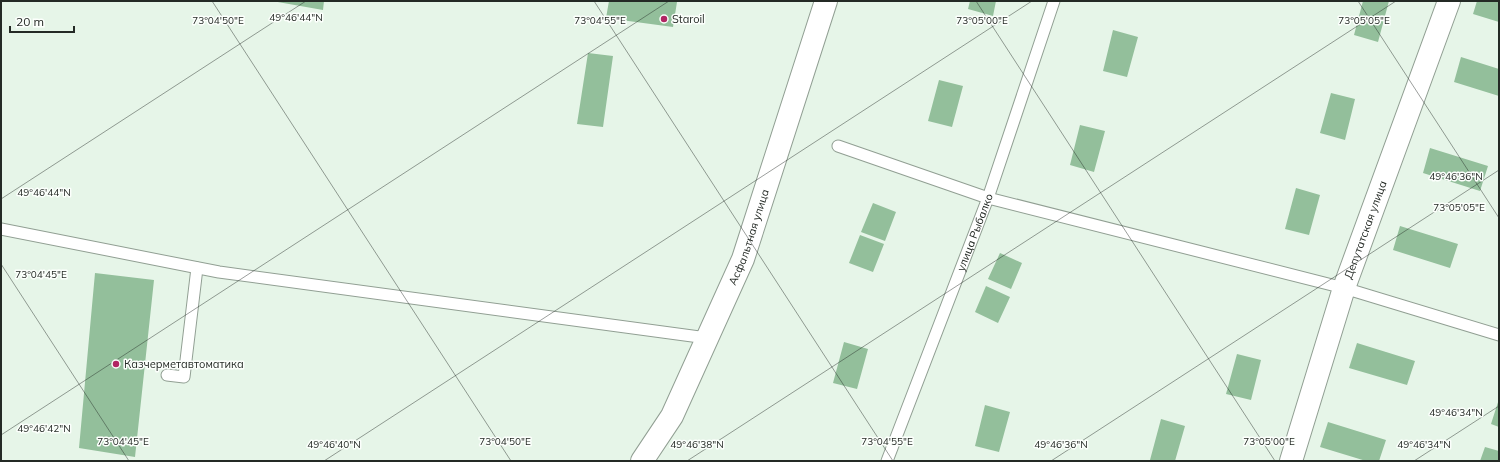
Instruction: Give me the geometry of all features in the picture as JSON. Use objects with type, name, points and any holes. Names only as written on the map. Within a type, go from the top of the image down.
[{"type":"main road","name":"Асфальтная улица","points":[[642,461],[672,416],[743,259],[826,1]]},
{"type":"main road","name":"Депутатская улица","points":[[1291,461],[1344,288],[1449,1]]},
{"type":"lane","name":"улица Рыбалко","points":[[887,461],[988,198],[1054,1]]},
{"type":"lane","points":[[838,146],[988,198],[1344,288],[1499,335]]},
{"type":"lane","points":[[1,229],[219,272],[708,338]]},
{"type":"lane","points":[[167,375],[184,378],[197,268]]},
{"type":"building","points":[[272,1],[324,1],[323,10]]},
{"type":"building","points":[[609,1],[677,2],[673,27],[606,18]]},
{"type":"building","points":[[970,1],[996,1],[993,16],[968,9]]},
{"type":"building","points":[[1363,1],[1389,1],[1378,42],[1354,35]]},
{"type":"building","points":[[1477,1],[1499,1],[1499,22],[1473,14]]},
{"type":"building","points":[[1113,30],[1138,37],[1127,77],[1103,71]]},
{"type":"building","points":[[588,53],[613,56],[603,127],[577,124]]},
{"type":"building","points":[[1461,57],[1499,69],[1499,96],[1454,82]]},
{"type":"building","points":[[939,80],[963,86],[952,127],[928,121]]},
{"type":"building","points":[[1331,93],[1355,99],[1345,140],[1320,133]]},
{"type":"building","points":[[1080,125],[1105,131],[1094,172],[1070,165]]},
{"type":"building","points":[[1430,148],[1488,166],[1480,191],[1423,173]]},
{"type":"building","points":[[1296,188],[1320,195],[1309,235],[1285,229]]},
{"type":"building","points":[[873,203],[896,212],[885,241],[861,232]]},
{"type":"building","points":[[1400,226],[1458,244],[1450,268],[1393,250]]},
{"type":"building","points":[[860,235],[884,244],[873,272],[849,263]]},
{"type":"building","points":[[1000,253],[1022,263],[1011,289],[988,279]]},
{"type":"building","name":"Казчерметавтоматика","points":[[95,273],[154,280],[135,457],[79,448]]},
{"type":"building","points":[[986,286],[1010,297],[998,323],[975,312]]},
{"type":"building","points":[[844,342],[868,349],[857,389],[833,383]]},
{"type":"building","points":[[1357,343],[1415,361],[1407,385],[1349,368]]},
{"type":"building","points":[[1237,354],[1261,360],[1251,400],[1226,394]]},
{"type":"building","points":[[1499,399],[1499,427],[1491,424]]},
{"type":"building","points":[[985,405],[1010,412],[999,452],[975,446]]},
{"type":"building","points":[[1161,419],[1185,426],[1175,461],[1150,460]]},
{"type":"building","points":[[1328,422],[1386,440],[1379,461],[1366,461],[1320,447]]},
{"type":"building","points":[[1485,447],[1499,451],[1499,461],[1480,461]]},
{"type":"place","name":"Staroil","points":[[664,19]]},
{"type":"place","name":"Казчерметавтоматика","points":[[116,364]]}]
